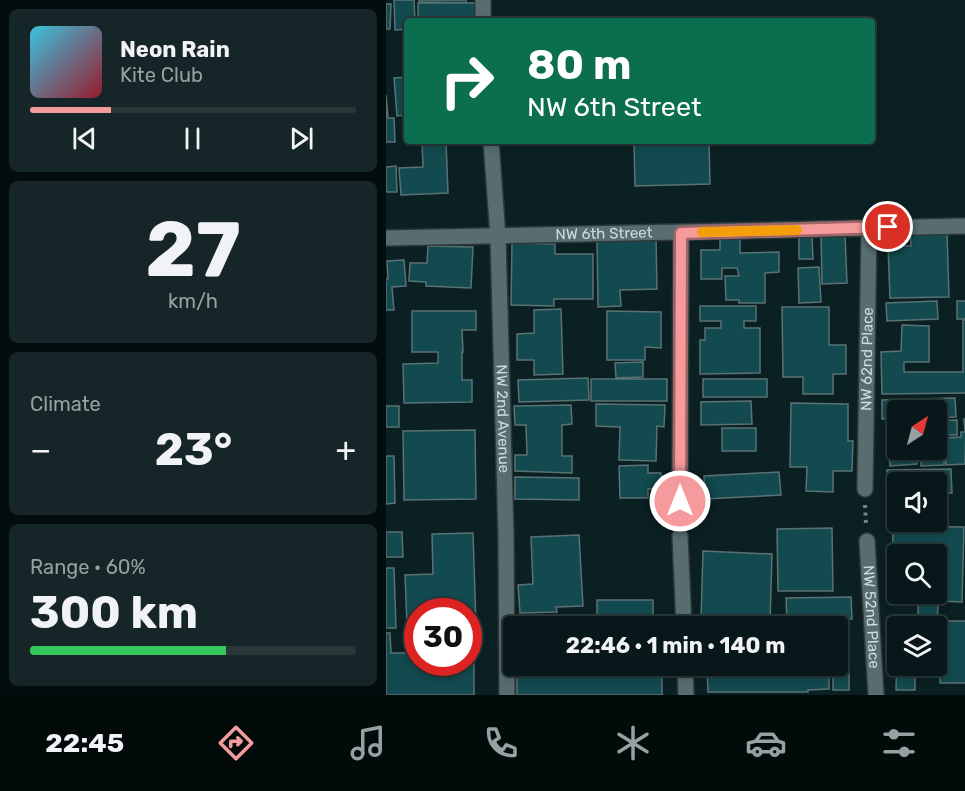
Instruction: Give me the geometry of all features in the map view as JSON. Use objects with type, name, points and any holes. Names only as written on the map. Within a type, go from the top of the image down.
[{"type":"street","points":[[483,0],[483,18]]},
{"type":"street","name":"NW 2nd Avenue","points":[[491,144],[498,237],[508,695]]},
{"type":"street","name":"NW 6th Street","points":[[386,238],[965,226]]},
{"type":"street","name":"NW 62nd Place","points":[[865,489],[869,228]]},
{"type":"street","points":[[680,501],[681,233]]},
{"type":"street","points":[[680,536],[684,616]]},
{"type":"street","name":"NW 52nd Place","points":[[867,541],[876,695]]},
{"type":"street","points":[[685,676],[686,695]]},
{"type":"path","points":[[865,489],[867,541]]},
{"type":"building","points":[[394,0],[414,0],[415,18],[404,18],[404,29],[395,30]]},
{"type":"building","points":[[419,0],[466,0],[466,3],[419,2]]},
{"type":"building","points":[[418,3],[475,3],[475,18],[418,18]]},
{"type":"building","points":[[386,4],[391,4],[390,29],[386,29]]},
{"type":"building","points":[[404,77],[404,115],[397,116],[394,78]]},
{"type":"building","points":[[386,95],[388,118],[394,118],[395,142],[386,142]]},
{"type":"building","points":[[422,144],[446,144],[448,193],[401,195],[399,168],[423,167]]},
{"type":"building","points":[[634,144],[709,144],[710,184],[635,186]]},
{"type":"building","points":[[396,166],[397,192],[386,192],[386,167]]},
{"type":"building","points":[[910,228],[947,231],[949,297],[890,298],[888,246],[911,246]]},
{"type":"building","points":[[845,234],[847,283],[822,284],[821,235]]},
{"type":"building","points":[[720,236],[740,236],[740,253],[779,252],[779,272],[765,273],[765,303],[739,303],[739,300],[726,300],[725,276],[739,276],[737,268],[722,268],[722,279],[701,279],[701,250],[720,250]]},
{"type":"building","points":[[799,236],[812,236],[813,259],[799,259]]},
{"type":"building","points":[[656,237],[657,289],[620,290],[621,306],[598,307],[597,238]]},
{"type":"building","points":[[512,243],[555,244],[555,254],[593,254],[593,299],[554,299],[554,306],[511,305]]},
{"type":"building","points":[[428,246],[473,247],[471,288],[426,286],[426,282],[409,281],[410,263],[427,263]]},
{"type":"building","points":[[404,260],[406,286],[392,287],[394,310],[386,310],[387,261]]},
{"type":"building","points":[[819,267],[821,302],[799,303],[798,268]]},
{"type":"building","points":[[937,301],[938,319],[887,321],[886,303]]},
{"type":"building","points":[[957,301],[966,301],[966,319],[957,319]]},
{"type":"building","points":[[700,306],[756,306],[756,321],[744,321],[744,328],[760,328],[760,373],[700,374],[700,340],[705,340],[705,328],[721,328],[721,321],[700,321]]},
{"type":"building","points":[[782,307],[829,307],[829,345],[846,345],[846,374],[833,374],[833,394],[803,394],[803,377],[783,377]]},
{"type":"building","points":[[561,309],[563,374],[534,375],[534,360],[517,360],[517,334],[534,333],[534,310]]},
{"type":"building","points":[[412,311],[476,311],[476,330],[462,330],[462,380],[472,380],[472,402],[404,403],[403,364],[438,363],[438,352],[412,352]]},
{"type":"building","points":[[607,311],[661,312],[661,348],[645,347],[645,360],[607,360]]},
{"type":"building","points":[[963,320],[966,320],[966,393],[882,394],[881,352],[901,351],[902,325],[929,326],[929,362],[904,362],[904,372],[963,372]]},
{"type":"building","points":[[643,362],[643,377],[616,378],[615,363]]},
{"type":"building","points":[[588,378],[589,400],[519,402],[518,380]]},
{"type":"building","points":[[591,379],[667,379],[667,401],[591,401]]},
{"type":"building","points":[[703,379],[767,379],[767,397],[703,397]]},
{"type":"building","points":[[955,398],[956,417],[947,417],[947,400],[887,400],[887,419],[882,419],[882,400]]},
{"type":"building","points":[[751,401],[752,424],[701,425],[701,402]]},
{"type":"building","points":[[791,403],[848,404],[848,441],[853,441],[852,471],[833,471],[833,492],[806,491],[807,467],[790,467]]},
{"type":"building","points":[[596,404],[665,405],[664,427],[657,426],[656,461],[619,460],[620,427],[596,426]]},
{"type":"building","points":[[571,405],[572,424],[562,425],[562,456],[572,456],[572,473],[515,471],[515,455],[527,455],[526,425],[515,425],[514,406]]},
{"type":"building","points":[[386,406],[399,406],[399,427],[386,427]]},
{"type":"building","points":[[964,419],[966,419],[965,464],[946,465],[947,438],[961,437],[961,432],[965,432]]},
{"type":"building","points":[[947,420],[957,420],[957,435],[947,435]]},
{"type":"building","points":[[722,428],[756,428],[756,451],[722,451]]},
{"type":"building","points":[[475,430],[476,499],[404,500],[403,431]]},
{"type":"building","points":[[386,456],[394,456],[395,503],[386,504]]},
{"type":"building","points":[[890,460],[917,460],[917,464],[890,466]]},
{"type":"building","points":[[921,460],[944,460],[944,465],[921,466]]},
{"type":"building","points":[[648,465],[648,473],[661,473],[662,488],[648,489],[648,498],[620,498],[619,466]]},
{"type":"building","points":[[951,469],[952,493],[947,493],[947,472],[887,472],[887,470]]},
{"type":"building","points":[[779,472],[781,495],[705,499],[704,476]]},
{"type":"building","points":[[515,477],[579,478],[579,500],[515,499]]},
{"type":"building","points":[[947,527],[964,527],[962,602],[947,601],[947,544],[893,544],[893,532],[947,532]]},
{"type":"building","points":[[832,528],[833,591],[778,591],[777,529]]},
{"type":"building","points":[[386,532],[402,532],[403,557],[386,557]]},
{"type":"building","points":[[473,533],[475,598],[406,598],[405,575],[433,574],[432,534]]},
{"type":"building","points":[[579,535],[583,606],[556,607],[557,612],[520,613],[518,585],[533,584],[531,537]]},
{"type":"building","points":[[703,551],[772,554],[770,616],[701,616]]},
{"type":"building","points":[[386,568],[394,568],[396,628],[386,628]]},
{"type":"building","points":[[851,597],[852,619],[848,619],[848,616],[787,616],[786,598]]},
{"type":"building","points":[[597,600],[653,600],[653,616],[597,616]]},
{"type":"building","points":[[918,604],[938,604],[938,616],[918,616]]},
{"type":"building","points":[[947,621],[966,621],[966,683],[940,683],[940,676],[947,676]]},
{"type":"building","points":[[386,633],[390,633],[391,653],[404,653],[404,676],[474,676],[474,695],[386,695]]},
{"type":"building","points":[[849,638],[849,690],[833,690],[833,676],[848,676]]},
{"type":"building","points":[[517,676],[662,676],[662,695],[517,695]]},
{"type":"building","points":[[707,676],[829,676],[829,689],[808,690],[808,692],[708,692]]},
{"type":"building","points":[[896,676],[915,676],[915,690],[896,690]]},
{"type":"slow traffic","points":[[702,232],[797,230]]},
{"type":"route","points":[[680,501],[681,233],[888,227]]}]
